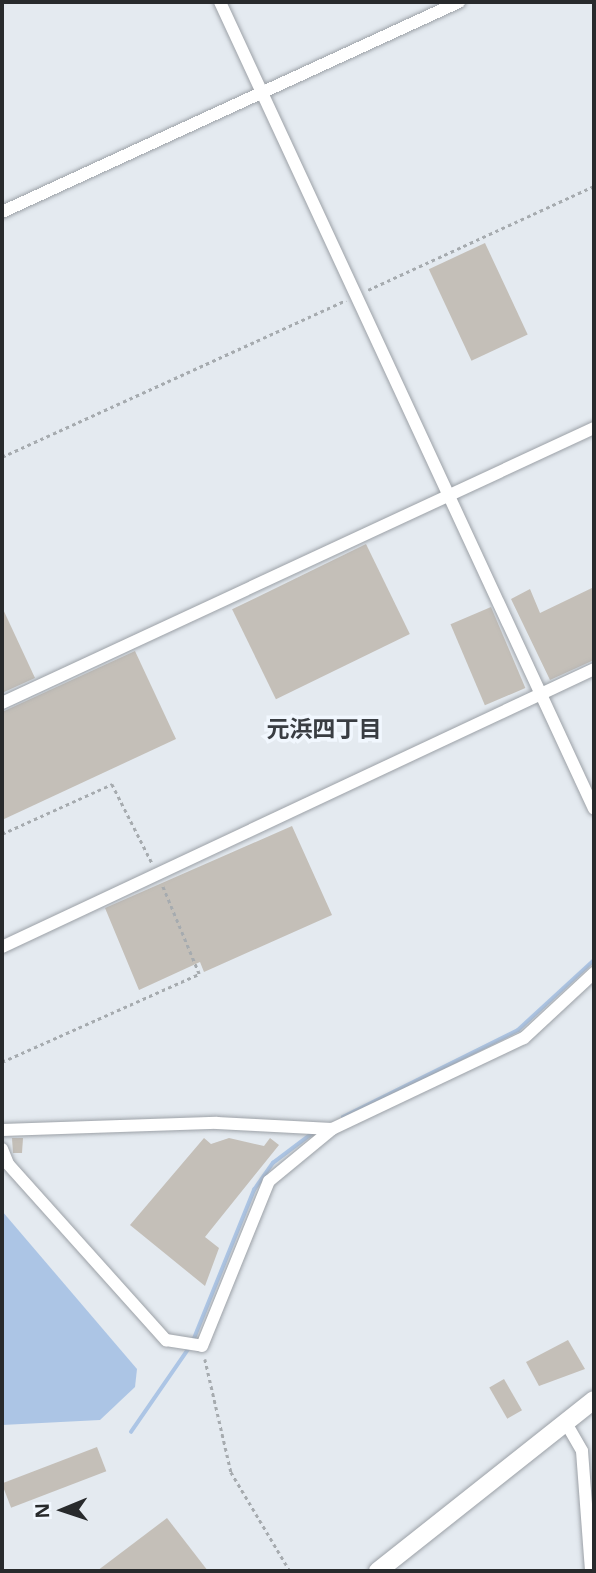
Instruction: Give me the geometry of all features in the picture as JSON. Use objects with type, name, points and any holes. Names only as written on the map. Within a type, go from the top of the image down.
[{"type":"street","points":[[220,2],[594,808]]},
{"type":"street","points":[[2,212],[459,2]]},
{"type":"street","points":[[2,703],[594,428]]},
{"type":"street","points":[[2,947],[594,669]]},
{"type":"street","points":[[2,1149],[8,1164],[166,1340],[202,1346],[269,1181],[332,1129],[524,1038],[594,973]]},
{"type":"street","points":[[2,1130],[217,1123],[332,1129]]},
{"type":"street","points":[[378,1571],[594,1400]]},
{"type":"street","points":[[566,1423],[582,1451],[591,1571]]},
{"type":"path","points":[[2,457],[594,186]]},
{"type":"path","points":[[2,834],[112,783],[157,874],[199,974],[2,1062]]},
{"type":"path","points":[[202,1346],[231,1472],[289,1571]]},
{"type":"water","points":[[2,1211],[137,1369],[135,1387],[100,1420],[2,1425]]},
{"type":"building","points":[[485,243],[528,335],[471,361],[429,269]]},
{"type":"building","points":[[366,544],[410,634],[276,699],[232,609]]},
{"type":"building","points":[[594,587],[594,660],[550,680],[511,599],[530,589],[540,613]]},
{"type":"building","points":[[2,607],[35,678],[2,693]]},
{"type":"building","points":[[491,607],[525,688],[485,705],[450,624]]},
{"type":"building","points":[[135,651],[176,739],[2,820],[2,712]]},
{"type":"building","points":[[292,826],[332,915],[204,972],[200,962],[139,990],[105,908]]},
{"type":"building","points":[[12,1138],[23,1138],[22,1153],[13,1153]]},
{"type":"building","points":[[204,1138],[211,1144],[229,1138],[264,1146],[270,1138],[279,1145],[205,1237],[219,1248],[205,1286],[130,1225]]},
{"type":"building","points":[[568,1340],[585,1369],[539,1386],[526,1362]]},
{"type":"building","points":[[504,1379],[522,1410],[507,1419],[489,1388]]},
{"type":"building","points":[[97,1447],[106,1471],[11,1508],[2,1483]]},
{"type":"building","points":[[167,1518],[208,1571],[97,1571]]},
{"type":"waterway","points":[[343,1117],[518,1030],[594,960]]},
{"type":"waterway","points":[[193,1341],[254,1190],[273,1163],[314,1132]]},
{"type":"waterway","points":[[131,1432],[189,1348]]},
{"type":"district","name":"元浜四丁目","points":[[324,728]]}]
